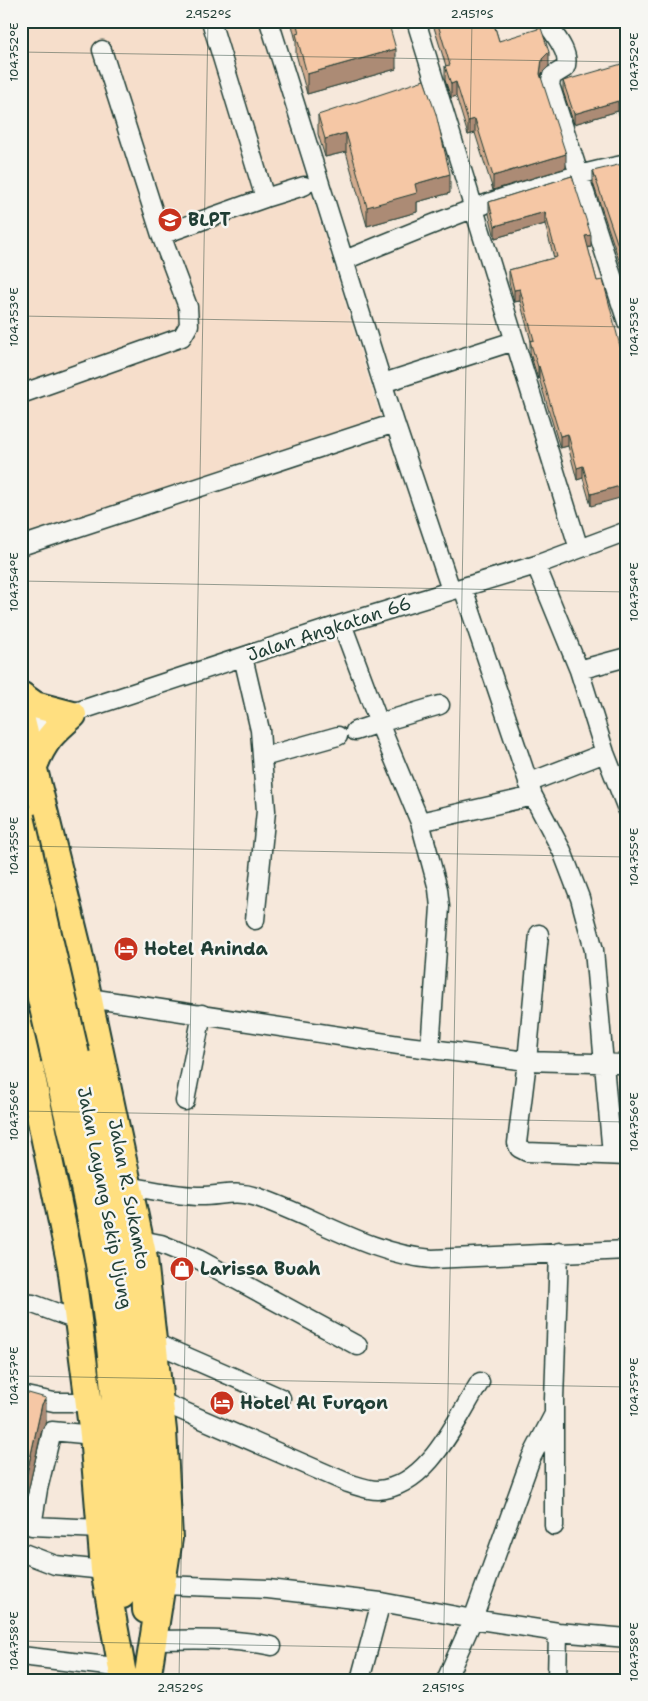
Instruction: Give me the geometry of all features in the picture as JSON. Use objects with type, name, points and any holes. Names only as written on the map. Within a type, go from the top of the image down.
[{"type":"highway","points":[[21,695],[35,705],[74,714]]},
{"type":"highway","points":[[28,776],[42,746],[51,733],[74,714]]},
{"type":"highway","name":"Jalan R. Sukamto","points":[[24,726],[28,776],[48,823],[88,995],[140,1240],[154,1342],[169,1538],[153,1640],[136,1676]]},
{"type":"highway","name":"Jalan Layang Sekip Ujung","points":[[21,817],[66,1057],[105,1304],[119,1432],[136,1676]]},
{"type":"highway","name":"Jalan Layang Sekip Ujung","points":[[21,913],[66,1057]]},
{"type":"highway","points":[[21,996],[34,985],[65,979],[77,982],[88,995]]},
{"type":"highway","points":[[22,1027],[72,1266],[93,1435],[104,1570],[136,1676]]},
{"type":"street","points":[[212,21],[265,198]]},
{"type":"street","points":[[270,21],[303,128],[312,183],[345,260],[395,423],[530,789],[562,851],[580,898],[592,942],[604,1065],[620,1155],[532,1153],[519,1148],[516,1136],[527,1061],[539,934]]},
{"type":"street","points":[[416,21],[472,208],[579,549]]},
{"type":"street","points":[[546,21],[566,60],[565,68],[554,74],[550,81],[578,174],[624,304],[627,322]]},
{"type":"street","points":[[21,394],[182,337],[189,326],[188,307],[161,235],[102,50]]},
{"type":"street","points":[[416,90],[435,84]]},
{"type":"street","points":[[303,128],[322,122]]},
{"type":"street","points":[[345,260],[472,208],[578,174],[627,164]]},
{"type":"street","points":[[161,235],[312,183]]},
{"type":"street","points":[[383,383],[514,341]]},
{"type":"street","points":[[21,546],[395,423]]},
{"type":"street","name":"Jalan Angkatan 66","points":[[24,726],[74,714],[342,624],[536,565],[627,531]]},
{"type":"street","points":[[536,565],[579,670],[605,753],[623,792],[627,809]]},
{"type":"street","points":[[342,624],[379,723],[420,822],[435,872],[440,908],[430,1048]]},
{"type":"street","points":[[243,657],[260,730],[266,811],[255,920]]},
{"type":"street","points":[[579,670],[627,657]]},
{"type":"street","points":[[263,757],[440,705]]},
{"type":"street","points":[[420,822],[530,789],[605,753]]},
{"type":"street","points":[[88,995],[202,1014],[527,1061],[604,1065],[627,1064]]},
{"type":"street","points":[[184,1101],[202,1014]]},
{"type":"street","points":[[128,1186],[187,1195],[231,1192],[256,1196],[372,1246],[415,1258],[627,1250]]},
{"type":"street","points":[[140,1240],[161,1244],[198,1259],[358,1346]]},
{"type":"street","points":[[554,1526],[554,1414],[559,1252]]},
{"type":"street","points":[[21,1303],[33,1304],[79,1321]]},
{"type":"street","points":[[154,1342],[281,1398]]},
{"type":"street","points":[[160,1401],[348,1484],[376,1490],[391,1488],[420,1473],[432,1458],[480,1382]]},
{"type":"street","points":[[21,1395],[54,1402],[89,1402]]},
{"type":"street","points":[[446,1680],[473,1619],[531,1458],[554,1414]]},
{"type":"street","points":[[93,1435],[52,1431],[38,1489],[27,1523],[101,1529]]},
{"type":"street","points":[[21,1552],[55,1565],[104,1570]]},
{"type":"street","points":[[162,1585],[268,1589],[381,1602],[558,1632],[627,1638]]},
{"type":"street","points":[[360,1680],[381,1602]]},
{"type":"street","points":[[557,1680],[558,1632]]},
{"type":"street","points":[[153,1640],[215,1638],[248,1641],[272,1646]]},
{"type":"street","points":[[21,1656],[136,1676]]},
{"type":"shaded area","name":"BLPT","points":[[21,21],[258,21],[381,419],[21,535]]},
{"type":"building","points":[[296,21],[388,21],[396,49],[307,74],[296,34],[299,33]]},
{"type":"building","points":[[437,21],[493,21],[499,41],[541,28],[549,52],[542,59],[540,74],[566,154],[493,176],[475,119],[468,121],[456,82],[451,84],[445,66],[450,65]]},
{"type":"building","points":[[625,63],[627,68],[627,130],[618,101],[574,114],[563,81]]},
{"type":"building","points":[[424,80],[436,114],[450,174],[415,184],[417,193],[367,207],[346,133],[325,139],[318,115]]},
{"type":"building","points":[[626,163],[627,166],[627,272],[593,171]]},
{"type":"building","points":[[572,176],[591,235],[585,236],[597,281],[603,280],[627,373],[627,484],[591,494],[583,466],[577,468],[568,434],[560,436],[530,341],[534,340],[520,289],[514,290],[509,270],[557,257],[545,212],[495,226],[489,202]]},
{"type":"building","points":[[25,1392],[46,1398],[42,1404],[24,1486],[21,1485],[21,1403]]},
{"type":"place","name":"BLPT","points":[[170,220]]},
{"type":"place","name":"Hotel Aninda","points":[[126,949]]},
{"type":"place","name":"Larissa Buah","points":[[182,1269]]},
{"type":"place","name":"Hotel Al Furqon","points":[[222,1403]]}]
